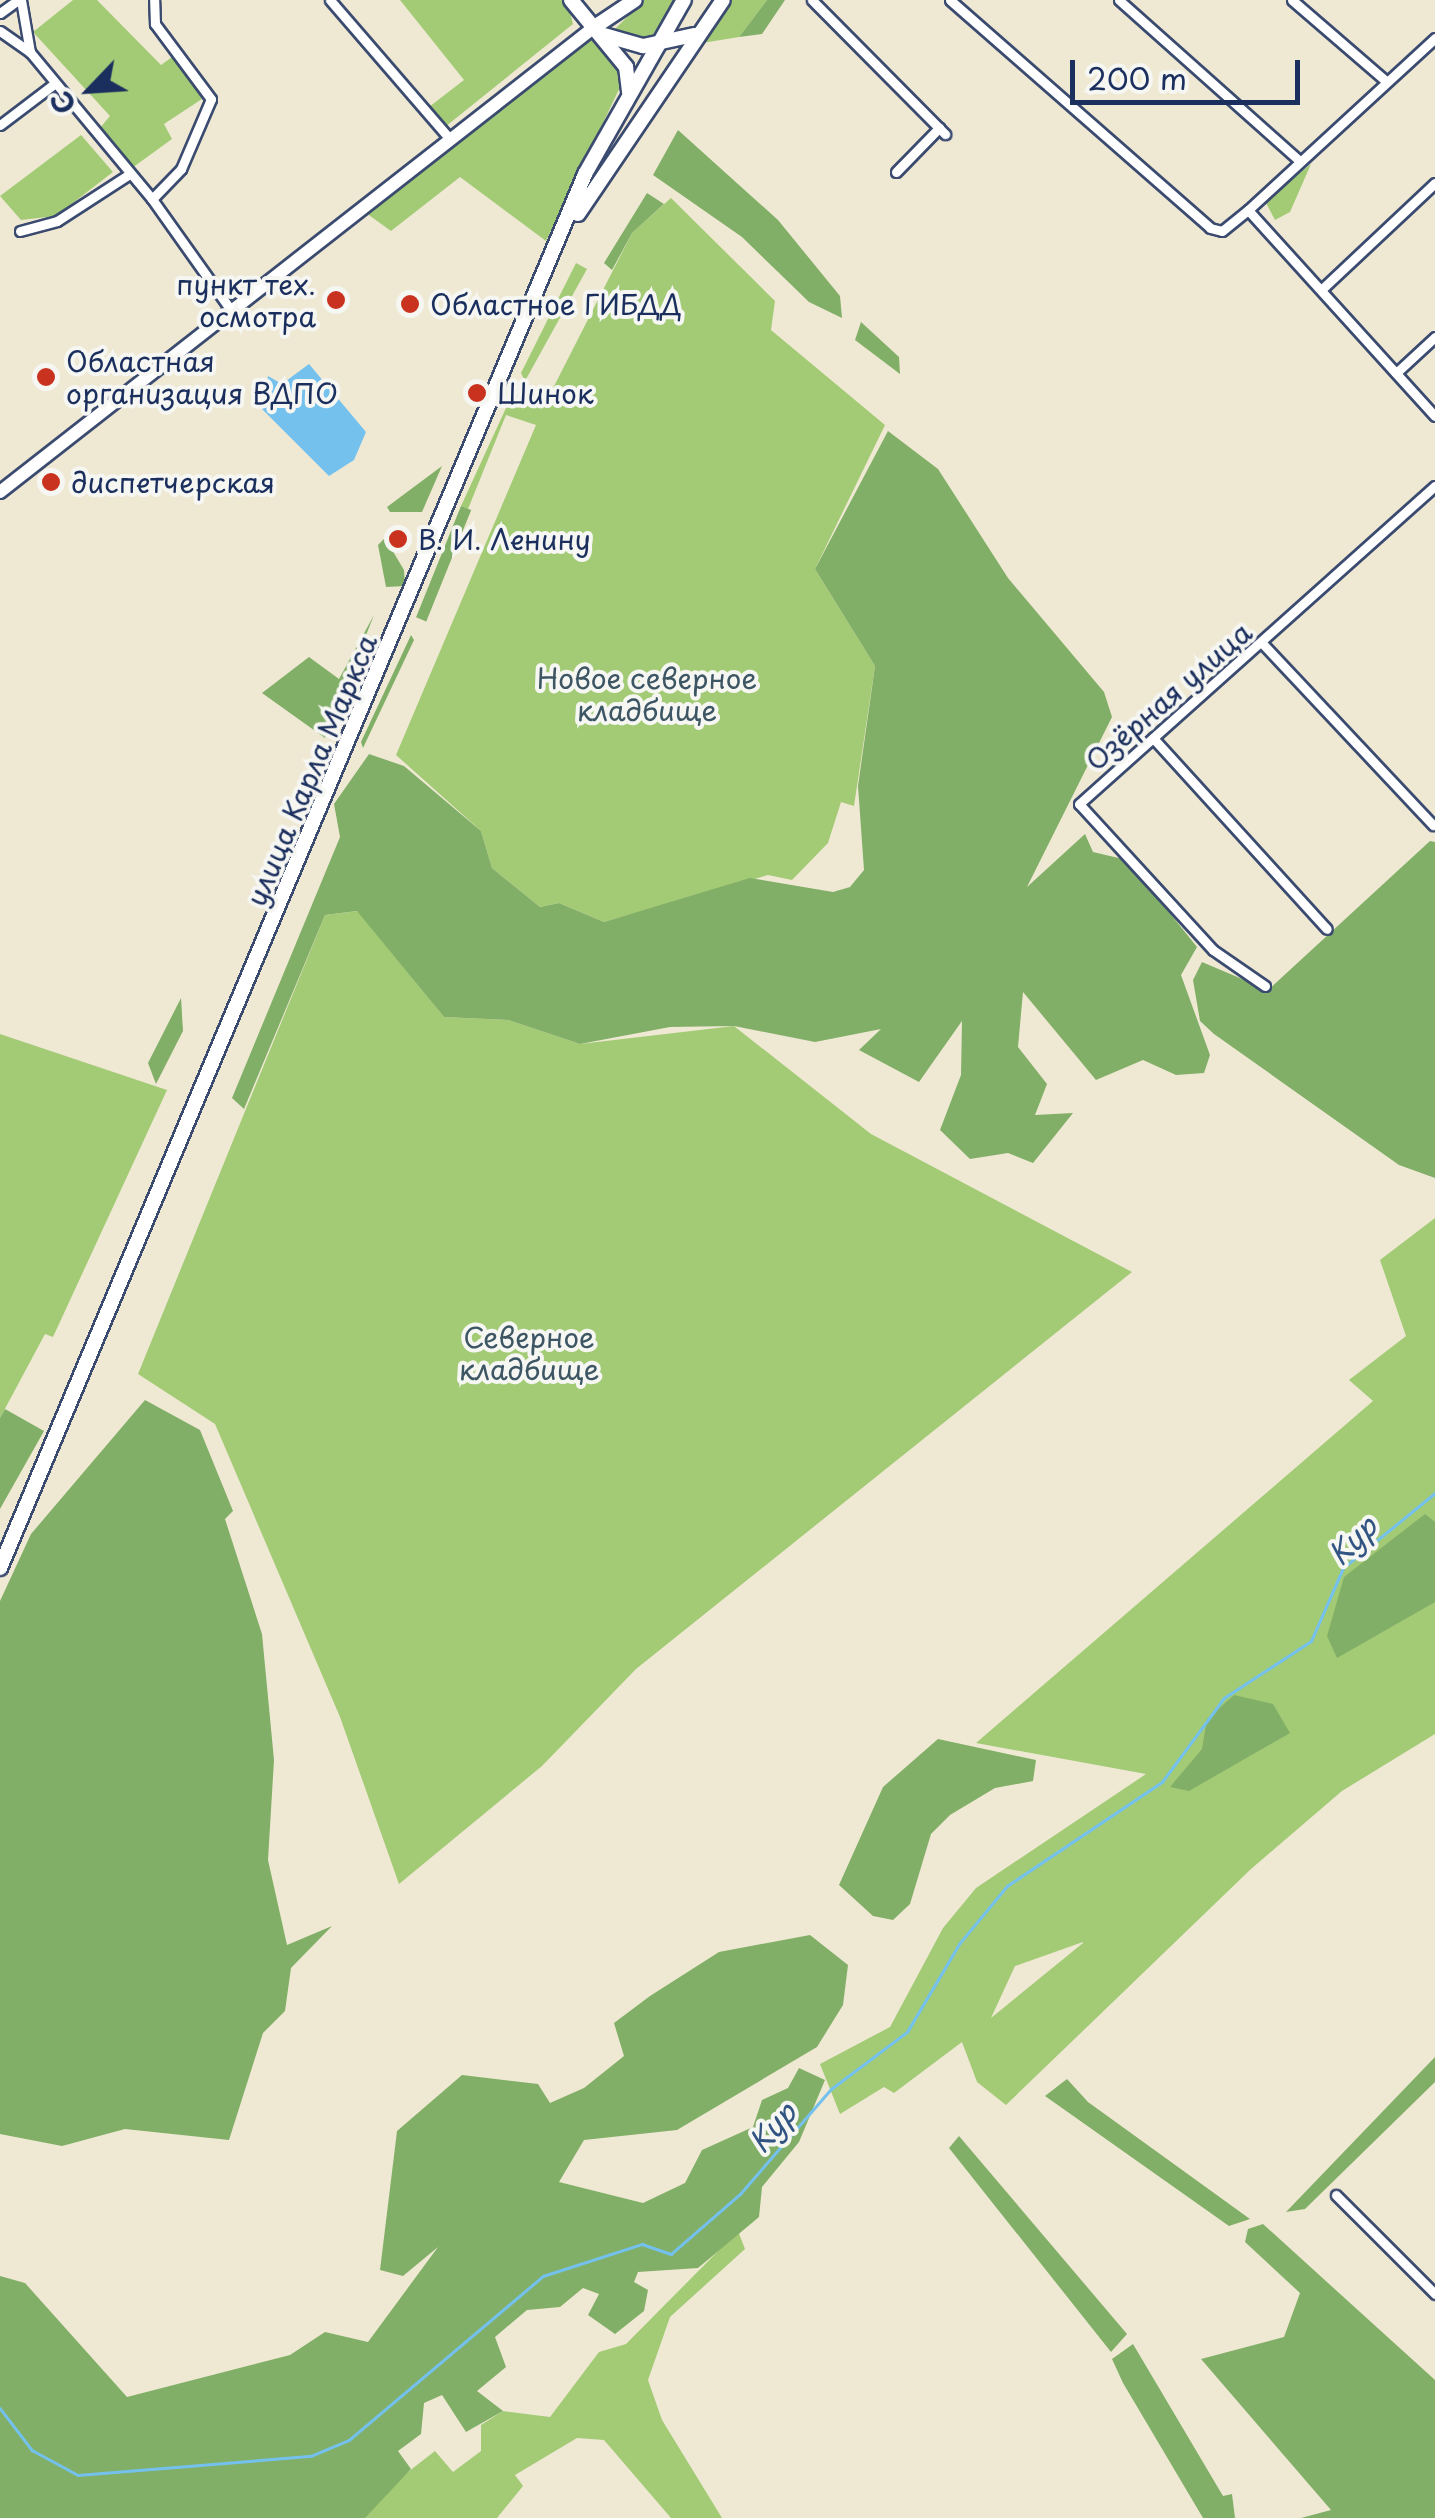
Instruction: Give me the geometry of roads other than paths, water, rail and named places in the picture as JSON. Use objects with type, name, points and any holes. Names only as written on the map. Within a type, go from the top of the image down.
[{"type":"main road","points":[[571,0],[626,68],[629,92]]},
{"type":"main road","points":[[0,492],[593,28],[634,0]]},
{"type":"main road","name":"улица Карла Маркса","points":[[0,1568],[558,250],[629,92],[684,0]]},
{"type":"main road","points":[[558,250],[694,35],[723,0]]},
{"type":"main road","points":[[593,28],[620,43],[656,45],[694,35]]},
{"type":"street","points":[[0,13],[20,0],[30,52]]},
{"type":"street","points":[[152,198],[181,169],[211,99],[155,24],[154,0]]},
{"type":"street","points":[[330,0],[450,140]]},
{"type":"street","points":[[812,0],[942,131],[896,172]]},
{"type":"street","points":[[950,0],[1210,228],[1222,231],[1435,38]]},
{"type":"street","points":[[1119,0],[1300,161]]},
{"type":"street","points":[[1292,0],[1387,82]]},
{"type":"street","points":[[0,31],[30,52],[128,176],[152,198],[231,310]]},
{"type":"street","points":[[0,49],[11,40]]},
{"type":"street","points":[[0,125],[54,84]]},
{"type":"street","points":[[20,231],[57,221],[128,176]]},
{"type":"street","points":[[1322,290],[1435,183]]},
{"type":"street","points":[[1248,210],[1435,416]]},
{"type":"street","points":[[1396,373],[1435,337]]},
{"type":"street","name":"Озёрная улица","points":[[1265,986],[1213,950],[1079,804],[1435,486]]},
{"type":"street","points":[[1262,643],[1433,825]]},
{"type":"street","points":[[1154,738],[1327,929]]},
{"type":"street","points":[[1336,2195],[1435,2294]]},
{"type":"water","points":[[309,364],[366,432],[354,460],[329,476],[262,409],[268,376],[282,384]]},
{"type":"waterway","name":"Кур","points":[[0,2408],[32,2450],[78,2475],[311,2456],[349,2440],[543,2276],[642,2244],[671,2254],[740,2194],[831,2089],[907,2032],[959,1944],[1007,1886],[1162,1782],[1224,1698],[1311,1641],[1343,1568],[1435,1493]]},
{"type":"place","name":"пункт тех. осмотра","points":[[336,300]]},
{"type":"place","name":"Областное ГИБДД","points":[[410,304]]},
{"type":"place","name":"Областная организация ВДПО","points":[[46,377]]},
{"type":"place","name":"Шинок","points":[[477,393]]},
{"type":"place","name":"диспетчерская","points":[[51,482]]},
{"type":"place","name":"В. И. Ленину","points":[[398,539]]},
{"type":"park label","name":"Новое северное кладбище","points":[[647,694]]},
{"type":"park label","name":"Северное кладбище","points":[[529,1353]]}]
